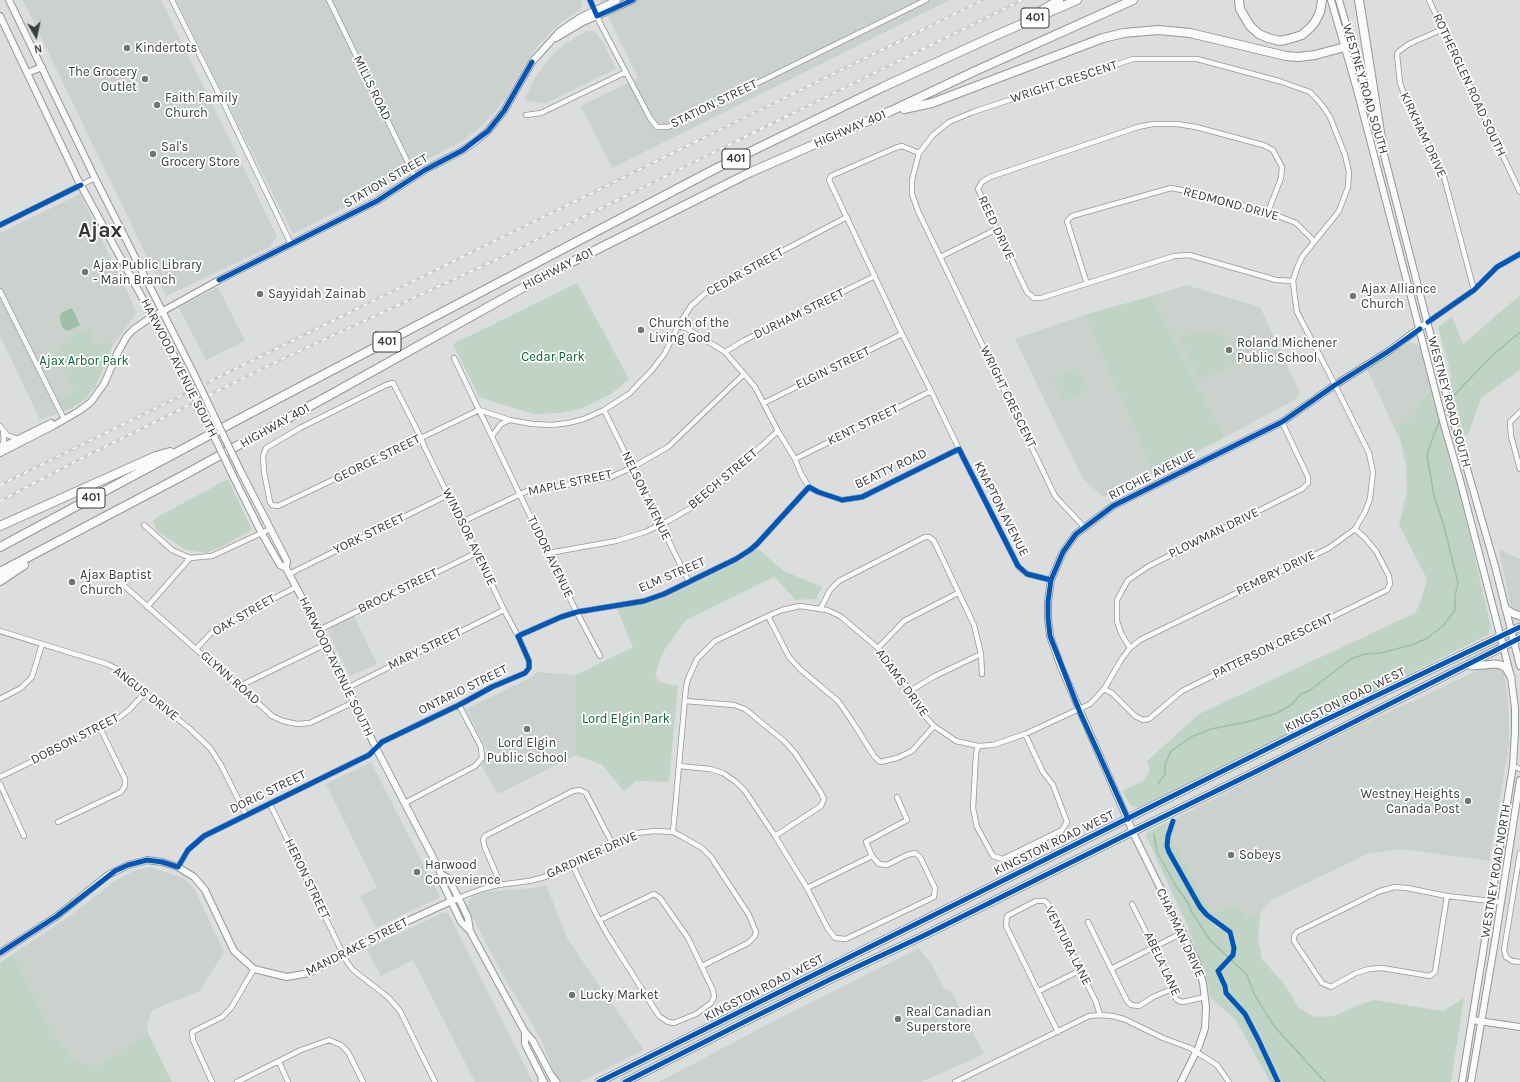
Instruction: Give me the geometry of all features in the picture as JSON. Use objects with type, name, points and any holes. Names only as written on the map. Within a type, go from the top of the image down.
[{"type":"highway","points":[[992,36],[1059,0]]},
{"type":"highway","name":"HIGHWAY 401","points":[[0,547],[182,449],[715,169],[883,87],[992,36],[1077,0]]},
{"type":"highway","name":"HIGHWAY 401","points":[[0,572],[316,403],[542,277],[751,172],[891,111],[973,72],[1133,0]]},
{"type":"highway","points":[[1239,0],[1240,9],[1250,26],[1259,34],[1268,38],[1280,40],[1302,35],[1310,28],[1320,12],[1322,0]]},
{"type":"highway","points":[[1359,0],[1383,151]]},
{"type":"highway","points":[[891,111],[932,103],[1096,40],[1124,33],[1158,30],[1190,33],[1286,56],[1298,57],[1315,55],[1352,45]]},
{"type":"highway","points":[[0,526],[156,456],[182,449]]},
{"type":"highway","points":[[0,581],[66,538]]},
{"type":"main road","name":"HARWOOD AVENUE SOUTH","points":[[9,0],[241,472],[287,561],[286,568]]},
{"type":"main road","points":[[596,13],[616,0]]},
{"type":"main road","name":"STATION STREET","points":[[64,419],[85,407],[95,397],[104,384],[117,354],[127,336],[153,316],[219,280],[377,201],[415,177],[463,150],[488,131],[504,111],[532,62],[560,31],[569,24],[633,0]]},
{"type":"main road","name":"WESTNEY ROAD SOUTH","points":[[1331,0],[1357,90],[1420,329],[1437,401],[1460,480],[1501,636]]},
{"type":"main road","name":"WESTNEY ROAD SOUTH","points":[[1339,0],[1383,151],[1446,395],[1506,608],[1511,631],[1517,640]]},
{"type":"main road","name":"HARWOOD AVENUE SOUTH","points":[[0,16],[81,185],[185,376],[261,532],[280,565],[286,568],[290,574],[319,630],[376,748],[441,874],[441,880],[460,922],[470,931],[525,1032],[533,1040],[554,1081]]},
{"type":"main road","points":[[27,73],[42,67]]},
{"type":"main road","name":"RITCHIE AVENUE","points":[[1133,832],[1079,710],[1050,636],[1048,602],[1051,580],[1064,552],[1076,534],[1113,506],[1282,422],[1335,385],[1389,351],[1428,322]]},
{"type":"main road","points":[[0,450],[44,426],[64,419]]},
{"type":"main road","points":[[0,450],[46,430],[64,419]]},
{"type":"main road","points":[[1506,608],[1512,613],[1520,616]]},
{"type":"main road","name":"KINGSTON ROAD WEST","points":[[599,1082],[1317,724],[1520,627]]},
{"type":"main road","name":"WESTNEY ROAD NORTH","points":[[1462,1082],[1513,766],[1515,708],[1511,677],[1501,636]]},
{"type":"main road","points":[[1517,640],[1520,666]]},
{"type":"main road","name":"KINGSTON ROAD WEST","points":[[625,1082],[1133,832],[1517,640]]},
{"type":"main road","points":[[1464,667],[1480,664],[1501,665],[1506,668],[1511,677]]},
{"type":"main road","name":"WESTNEY ROAD NORTH","points":[[1470,1082],[1495,941],[1520,780]]},
{"type":"main road","name":"CHAPMAN DRIVE","points":[[1133,832],[1198,966],[1203,983],[1206,1007],[1205,1028],[1196,1052],[1181,1082]]},
{"type":"main road","points":[[1498,856],[1507,857]]},
{"type":"main road","name":"MANDRAKE STREET","points":[[0,953],[57,916],[116,871],[128,865],[147,860],[162,862],[178,867],[194,877],[205,890],[234,951],[254,969],[287,977],[309,973],[399,925],[458,898]]},
{"type":"main road","name":"HARWOOD AVENUE SOUTH","points":[[441,874],[448,878],[468,918],[470,931]]},
{"type":"main road","points":[[1472,1020],[1520,1027]]},
{"type":"main road","name":"HARWOOD AVENUE SOUTH","points":[[525,1032],[525,1044],[543,1081]]},
{"type":"street","points":[[172,0],[291,244]]},
{"type":"street","name":"MILLS ROAD","points":[[329,0],[415,177]]},
{"type":"street","points":[[526,115],[541,113],[626,72],[590,0]]},
{"type":"street","name":"STATION STREET","points":[[626,72],[650,118],[657,127],[668,127],[926,0]]},
{"type":"street","name":"ROTHERGLEN ROAD SOUTH","points":[[1429,0],[1520,192]]},
{"type":"street","name":"KIRKHAM DRIVE","points":[[1443,29],[1409,44],[1398,52],[1400,83],[1406,99],[1444,177],[1474,290]]},
{"type":"street","name":"WRIGHT CRESCENT","points":[[1084,527],[1055,496],[918,211],[912,194],[912,180],[919,153],[933,135],[949,122],[973,112],[1133,59],[1197,59],[1310,92],[1322,105],[1330,117],[1345,155],[1349,172],[1348,187],[1339,211],[1302,257],[1294,281],[1297,312],[1335,385]]},
{"type":"street","name":"REED DRIVE","points":[[1268,212],[1281,178],[1282,167],[1273,150],[1263,145],[1196,127],[1177,124],[1153,124],[1138,127],[990,177],[982,182],[978,189],[1027,292],[1034,298],[1041,298],[1174,256],[1189,255],[1276,280],[1294,281]]},
{"type":"street","name":"KNAPTON AVENUE","points":[[919,153],[902,146],[895,148],[831,176],[829,180],[902,334],[1018,566],[1027,574],[1051,580]]},
{"type":"street","points":[[0,225],[96,178]]},
{"type":"street","name":"REDMOND DRIVE","points":[[1087,284],[1067,221],[1072,216],[1171,188],[1268,212],[1296,223],[1314,241]]},
{"type":"street","name":"CEDAR STREET","points":[[479,410],[510,420],[532,424],[552,425],[574,422],[604,410],[629,394],[652,370],[665,353],[678,326],[691,306],[710,288],[847,217]]},
{"type":"street","points":[[940,257],[997,229]]},
{"type":"street","points":[[1428,322],[1474,290],[1497,267],[1520,254]]},
{"type":"street","name":"DURHAM STREET","points":[[725,352],[743,341],[875,276]]},
{"type":"street","points":[[0,291],[64,419]]},
{"type":"street","points":[[678,326],[686,328],[725,352],[755,387],[809,487]]},
{"type":"street","name":"ELGIN STREET","points":[[764,403],[902,334]]},
{"type":"street","name":"TUDOR AVENUE","points":[[454,358],[519,494],[600,656]]},
{"type":"street","name":"MAPLE STREET","points":[[462,522],[519,494],[598,480],[610,477],[633,467],[668,447],[744,374]]},
{"type":"street","name":"WINDSOR AVENUE","points":[[275,507],[270,502],[264,472],[263,456],[266,448],[300,428],[386,384],[393,383],[518,636]]},
{"type":"street","name":"PEMBRY DRIVE","points":[[1079,710],[1090,704],[1104,689],[1121,660],[1130,648],[1140,640],[1329,548],[1355,529],[1365,512],[1370,499],[1373,472],[1369,453],[1335,385]]},
{"type":"street","name":"KENT STREET","points":[[795,459],[931,391]]},
{"type":"street","name":"GEORGE STREET","points":[[275,507],[479,410]]},
{"type":"street","name":"NELSON AVENUE","points":[[604,410],[689,582]]},
{"type":"street","points":[[1520,412],[1510,422],[1511,436],[1520,468]]},
{"type":"street","points":[[492,436],[501,424],[510,420]]},
{"type":"street","name":"PLOWMAN DRIVE","points":[[1130,648],[1121,633],[1117,621],[1117,600],[1128,580],[1148,566],[1302,489],[1308,483],[1308,477],[1282,422]]},
{"type":"street","points":[[0,426],[3,432],[4,440],[0,450]]},
{"type":"street","name":"BEECH STREET","points":[[549,553],[616,541],[660,525],[696,505],[778,431]]},
{"type":"street","points":[[3,432],[9,437],[19,439]]},
{"type":"street","name":"BEATTY ROAD","points":[[809,487],[818,492],[842,500],[862,497],[959,450]]},
{"type":"street","name":"ELM STREET","points":[[518,636],[561,617],[577,612],[644,601],[664,594],[736,559],[750,550],[809,487]]},
{"type":"street","name":"YORK STREET","points":[[290,574],[448,495]]},
{"type":"street","points":[[144,525],[172,550],[190,558],[212,556],[270,529]]},
{"type":"street","name":"PATTERSON CRESCENT","points":[[1104,689],[1112,693],[1135,716],[1143,720],[1149,719],[1182,691],[1386,590],[1390,584],[1389,576],[1376,551],[1355,529]]},
{"type":"street","points":[[821,608],[830,590],[839,581],[924,537],[929,537],[934,541],[974,625],[981,654],[982,674]]},
{"type":"street","name":"BROCK STREET","points":[[319,630],[476,553]]},
{"type":"street","points":[[147,607],[190,558]]},
{"type":"street","name":"GLYNN ROAD","points":[[120,584],[240,686],[272,716],[297,724],[310,723],[354,702]]},
{"type":"street","name":"OAK STREET","points":[[196,649],[214,630],[296,587]]},
{"type":"street","points":[[878,648],[904,621],[958,593]]},
{"type":"street","name":"ADAMS DRIVE","points":[[673,832],[688,679],[698,659],[715,641],[782,610],[800,606],[821,608],[840,616],[878,648],[910,691],[925,716],[934,726],[956,741],[978,746],[993,745],[1025,734],[1079,710]]},
{"type":"street","name":"MARY STREET","points":[[347,688],[504,610]]},
{"type":"street","points":[[768,616],[789,657],[800,669],[838,701],[874,756],[880,762],[897,758],[912,751],[934,726]]},
{"type":"street","name":"ANGUS DRIVE","points":[[0,631],[107,664],[121,671],[145,693],[183,723],[210,748],[221,765],[246,815]]},
{"type":"street","name":"ONTARIO STREET","points":[[376,748],[382,742],[525,673],[529,668],[529,661],[518,636]]},
{"type":"street","points":[[0,699],[21,688],[32,677],[42,644]]},
{"type":"street","points":[[240,686],[326,644]]},
{"type":"street","points":[[910,691],[941,673],[981,654]]},
{"type":"street","name":"DOBSON STREET","points":[[0,777],[115,721],[129,710],[145,693]]},
{"type":"street","points":[[685,701],[734,705],[745,709],[795,752],[824,799],[821,806],[775,836]]},
{"type":"street","points":[[405,803],[475,766],[482,758],[481,747],[459,705]]},
{"type":"street","points":[[58,822],[121,792],[126,786],[100,728]]},
{"type":"street","points":[[978,746],[976,754],[974,808],[977,827],[993,856],[1003,859],[1062,830],[1067,822],[1053,785],[1043,772],[1025,734]]},
{"type":"street","name":"DORIC STREET","points":[[178,867],[188,850],[204,836],[369,755],[376,748]]},
{"type":"street","points":[[679,766],[710,769],[723,773],[736,782],[745,791],[807,888],[828,929],[835,938],[846,939],[934,898],[935,888],[920,857],[915,853],[907,855],[887,865],[879,864],[872,856],[866,842],[907,820],[897,797]]},
{"type":"street","points":[[1513,766],[1520,769]]},
{"type":"street","points":[[0,784],[24,836]]},
{"type":"street","points":[[501,885],[482,840],[484,836],[573,791],[580,790],[586,793],[612,843]]},
{"type":"street","name":"HERON STREET","points":[[270,804],[344,955],[353,970],[389,998],[400,1011],[436,1082]]},
{"type":"street","name":"GARDINER DRIVE","points":[[458,898],[482,889],[529,881],[545,876],[612,843],[636,833],[655,831],[673,832],[702,848],[711,857],[749,915],[756,932],[755,936],[748,943],[702,966]]},
{"type":"street","points":[[1520,853],[1504,950],[1506,957],[1512,961],[1520,962]]},
{"type":"street","points":[[807,888],[872,856]]},
{"type":"street","points":[[572,864],[600,920],[659,1016],[668,1022],[674,1023],[696,1014],[711,1003],[714,997],[713,990],[702,966],[688,938],[660,898],[654,894],[600,920]]},
{"type":"street","points":[[1447,896],[1435,972],[1430,976],[1382,968],[1369,969],[1356,973],[1331,987],[1322,983],[1294,941],[1294,936],[1298,932],[1380,891],[1395,887],[1447,896],[1500,902]]},
{"type":"street","name":"VENTURA LANE","points":[[1058,1032],[1006,926],[1007,916],[1036,901],[1045,901],[1048,904],[1096,1002],[1100,1015]]},
{"type":"street","name":"ABELA LANE","points":[[1132,904],[1154,947],[1174,996],[1179,1001],[1205,997]]},
{"type":"street","points":[[1088,922],[1127,1001],[1131,1005],[1139,1006],[1153,997],[1172,989]]},
{"type":"street","points":[[1111,968],[1182,933]]},
{"type":"street","points":[[212,1082],[193,1040],[192,1032],[222,1017],[231,1008],[254,969]]},
{"type":"street","points":[[1039,991],[1081,970]]},
{"type":"street","points":[[956,1082],[1089,1016],[1100,1015],[1124,1019],[1163,1038],[1190,1048],[1217,1065],[1229,1082]]},
{"type":"street","points":[[237,1082],[306,1048],[329,1040],[341,1045],[348,1052],[363,1082]]},
{"type":"street","points":[[278,1062],[288,1082]]},
{"type":"shaded area","points":[[23,0],[161,0],[277,236],[270,247],[166,296]]},
{"type":"shaded area","points":[[176,0],[581,0],[582,4],[580,10],[560,23],[543,40],[528,59],[507,96],[494,113],[463,141],[424,161],[369,195],[293,234]]},
{"type":"shaded area","points":[[600,0],[950,0],[612,168],[581,106],[638,78]]},
{"type":"shaded area","points":[[586,31],[592,31],[597,34],[604,44],[616,69],[546,103],[524,100],[536,76],[552,55],[565,44]]},
{"type":"shaded area","points":[[80,194],[137,313],[112,346],[96,386],[85,399],[72,408],[40,420],[0,336],[0,233]]},
{"type":"shaded area","name":"Roland Michener Public School","points":[[1186,285],[1260,307],[1300,393],[1294,400],[1224,438],[1152,296]]},
{"type":"shaded area","points":[[218,287],[245,341],[206,360],[180,310],[182,306]]},
{"type":"shaded area","points":[[72,308],[80,325],[68,331],[61,325],[60,317],[61,313]]},
{"type":"shaded area","points":[[1084,315],[1154,473],[1103,497],[1083,479],[1015,339]]},
{"type":"shaded area","points":[[1409,343],[1418,345],[1421,348],[1432,387],[1409,419],[1394,427],[1367,369]]},
{"type":"shaded area","points":[[1499,549],[1520,559],[1520,613],[1511,608]]},
{"type":"shaded area","points":[[354,616],[377,664],[350,676],[328,632],[329,628]]},
{"type":"shaded area","points":[[1487,666],[1503,669],[1507,691],[1509,717],[1509,746],[1489,861],[1409,850],[1393,850],[1367,854],[1270,901],[1260,914],[1247,919],[1238,904],[1212,916],[1164,824],[1359,726]]},
{"type":"shaded area","name":"Lord Elgin Public School","points":[[537,672],[576,675],[576,755],[498,794],[481,765],[487,750],[466,709],[530,678]]},
{"type":"shaded area","points":[[371,762],[440,897],[376,928],[360,896],[377,888],[326,784]]},
{"type":"shaded area","points":[[151,867],[185,879],[195,890],[224,952],[200,991],[152,1010],[147,1026],[148,1033],[97,1066],[74,1061],[52,1031],[13,954],[67,918],[118,879],[136,870]]},
{"type":"shaded area","points":[[546,885],[568,940],[644,1050],[580,1082],[561,1082],[555,1077],[544,1046],[505,979],[467,907],[473,896],[483,892],[531,888]]},
{"type":"shaded area","points":[[444,912],[448,913],[533,1082],[475,1082],[413,960],[381,976],[367,949]]},
{"type":"shaded area","points":[[919,948],[932,965],[944,988],[952,993],[984,1054],[921,1082],[659,1082],[791,1012]]},
{"type":"green space","name":"Cedar Park","points":[[577,283],[629,379],[611,394],[583,408],[561,413],[533,414],[479,397],[453,344]]},
{"type":"green space","points":[[1520,295],[1520,370],[1481,398],[1468,435],[1464,435],[1450,383],[1451,374],[1438,327],[1452,317],[1463,344]]},
{"type":"green space","points":[[1152,296],[1224,438],[1154,473],[1084,315]]},
{"type":"green space","name":"Ajax Arbor Park","points":[[90,328],[92,331],[92,342],[101,345],[111,342],[112,346],[96,386],[85,399],[72,408],[67,410],[62,409],[57,398],[60,396],[62,400],[72,395],[70,390],[74,388],[56,352],[61,349],[62,345],[72,340],[72,336]]},
{"type":"green space","points":[[1200,332],[1217,332],[1230,343],[1240,362],[1203,378],[1199,377],[1180,337]]},
{"type":"green space","points":[[1078,368],[1088,389],[1063,401],[1053,380]]},
{"type":"green space","points":[[1432,387],[1457,479],[1491,627],[1488,635],[1140,807],[1130,805],[1122,791],[1145,780],[1150,769],[1147,761],[1199,714],[1415,613],[1421,601],[1427,579],[1399,525],[1407,491],[1406,465],[1400,439],[1394,427],[1409,419]]},
{"type":"green space","points":[[228,479],[252,530],[207,553],[186,550],[157,531],[153,521],[157,517]]},
{"type":"green space","name":"Lord Elgin Park","points":[[757,548],[784,571],[822,587],[816,599],[796,600],[774,577],[686,620],[663,652],[655,675],[659,682],[678,686],[669,782],[636,781],[624,791],[602,765],[576,755],[576,675],[633,647],[617,609],[660,599],[742,560]]},
{"type":"green space","points":[[1164,824],[1212,915],[1238,904],[1247,919],[1260,914],[1258,939],[1262,959],[1284,984],[1299,1008],[1315,1017],[1334,1016],[1374,1000],[1443,1011],[1464,998],[1451,1082],[1270,1082],[1236,1020],[1210,997],[1207,981],[1188,927],[1145,834]]},
{"type":"green space","points":[[13,954],[52,1031],[74,1061],[97,1066],[148,1033],[172,1082],[0,1082],[0,963]]},
{"type":"waterway","points":[[1450,402],[1455,394],[1493,355],[1520,332]]},
{"type":"waterway","points":[[1443,414],[1447,407]]},
{"type":"waterway","points":[[1158,784],[1165,774],[1165,765],[1171,751],[1193,736],[1211,729],[1247,722],[1277,713],[1291,705],[1301,694],[1309,691],[1351,659],[1365,654],[1381,653],[1411,645],[1426,639],[1443,626],[1455,610],[1455,596],[1458,583],[1444,526],[1434,496],[1427,456],[1440,419]]},
{"type":"waterway","points":[[1154,834],[1157,852],[1176,886],[1188,903],[1191,911],[1210,940],[1247,975],[1254,994],[1274,1026],[1325,1082]]},
{"type":"railway","points":[[0,485],[983,0]]},
{"type":"railway","points":[[0,501],[82,458],[280,360],[502,257],[1022,0]]},
{"type":"cycle path","points":[[590,0],[597,16],[633,0]]},
{"type":"cycle path","points":[[219,280],[377,201],[425,170],[463,150],[488,131],[504,111],[532,62]]},
{"type":"cycle path","points":[[0,225],[81,185]]},
{"type":"cycle path","points":[[1428,322],[1474,290],[1497,267],[1520,254]]},
{"type":"cycle path","points":[[1128,819],[1079,710],[1050,636],[1048,602],[1051,580],[1063,552],[1076,534],[1113,506],[1282,422],[1420,329]]},
{"type":"cycle path","points":[[0,953],[57,916],[115,871],[128,865],[147,860],[162,862],[178,867],[188,850],[204,836],[369,755],[382,742],[459,705],[492,687],[525,673],[529,668],[529,661],[518,636],[561,617],[577,612],[644,601],[664,594],[736,559],[757,544],[809,487],[818,492],[842,500],[862,497],[959,449],[1018,566],[1027,574],[1051,580]]},
{"type":"cycle path","points":[[599,1082],[1317,724],[1520,627]]},
{"type":"cycle path","points":[[625,1082],[831,979],[923,936],[1259,770],[1520,638]]},
{"type":"cycle path","points":[[1173,821],[1168,836],[1167,846],[1169,852],[1200,907],[1207,915],[1230,932],[1234,948],[1233,955],[1218,971],[1225,986],[1226,993],[1245,1014],[1278,1082]]},
{"type":"place","name":"Kindertots","points":[[127,48]]},
{"type":"place","name":"The Grocery Outlet","points":[[145,79]]},
{"type":"place","name":"Faith Family Church","points":[[157,105]]},
{"type":"place","name":"Sal's Grocery Store","points":[[153,154]]},
{"type":"place","name":"Ajax Public Library - Main Branch","points":[[85,272]]},
{"type":"place","name":"Sayyidah Zainab","points":[[260,294]]},
{"type":"place","name":"Ajax Alliance Church","points":[[1353,296]]},
{"type":"place","name":"Church of the Living God","points":[[641,330]]},
{"type":"place","name":"Roland Michener Public School","points":[[1229,350]]},
{"type":"place","name":"Ajax Baptist Church","points":[[72,582]]},
{"type":"place","name":"Lord Elgin Public School","points":[[527,729]]},
{"type":"place","name":"Westney Heights Canada Post","points":[[1468,801]]},
{"type":"place","name":"Sobeys","points":[[1231,855]]},
{"type":"place","name":"Harwood Convenience","points":[[417,872]]},
{"type":"place","name":"Lucky Market","points":[[572,995]]},
{"type":"place","name":"Real Canadian Superstore","points":[[898,1019]]},
{"type":"district","name":"Ajax","points":[[100,231]]}]
